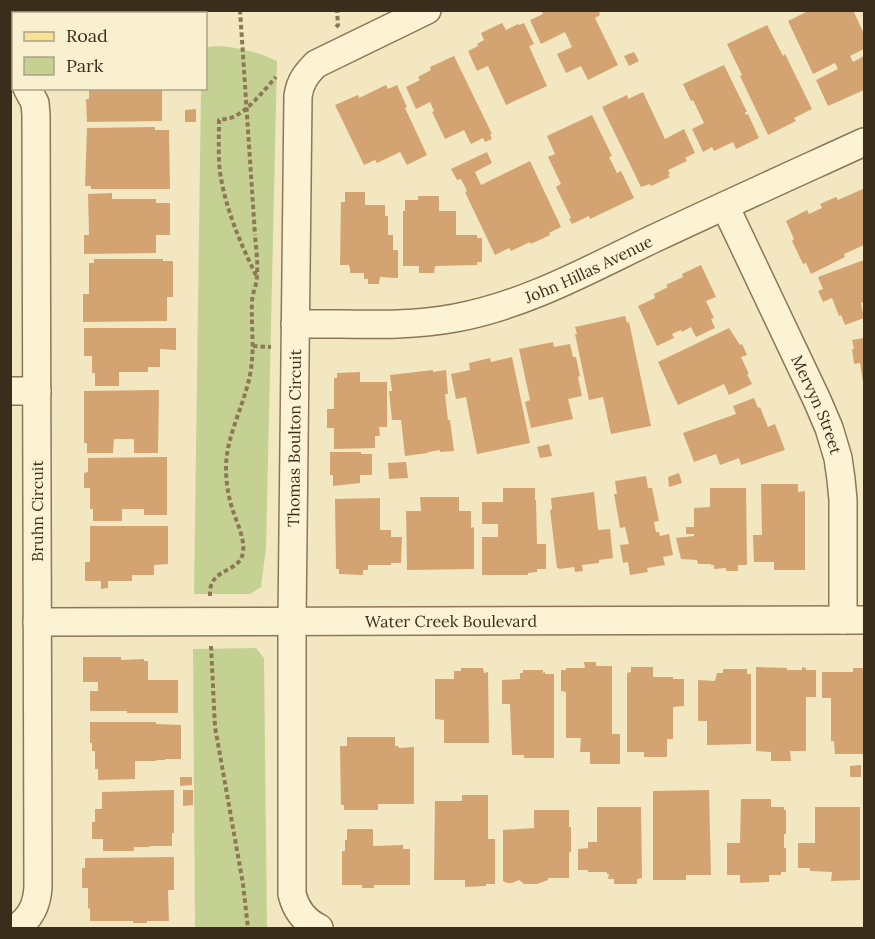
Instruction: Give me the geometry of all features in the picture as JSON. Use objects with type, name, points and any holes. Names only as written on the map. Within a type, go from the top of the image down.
[{"type":"main road","points":[[68,12],[104,10]]},
{"type":"street","name":"Thomas Boulton Circuit","points":[[319,928],[309,924],[301,915],[292,894],[292,621],[298,96],[302,80],[316,64],[427,10]]},
{"type":"street","name":"Bruhn Circuit","points":[[16,928],[30,915],[38,897],[38,622],[24,391],[36,115],[35,103],[28,90]]},
{"type":"street","name":"John Hillas Avenue","points":[[295,324],[420,323],[488,310],[540,293],[864,142]]},
{"type":"street","name":"Mervyn Street","points":[[725,206],[818,399],[832,438],[838,458],[854,620]]},
{"type":"street","name":"Water Creek Boulevard","points":[[38,622],[854,620]]},
{"type":"path","points":[[210,598],[212,582],[238,563],[243,552],[242,541],[231,506],[226,468],[228,448],[250,378],[253,346],[252,296],[257,276],[240,10]]},
{"type":"path","points":[[334,31],[338,25],[337,10]]},
{"type":"path","points":[[257,276],[238,237],[225,194],[220,173],[219,120],[239,114],[277,75]]},
{"type":"path","points":[[253,346],[280,347]]},
{"type":"path","points":[[211,644],[215,727],[243,884],[248,928]]},
{"type":"green space","points":[[207,47],[235,48],[277,61],[266,548],[261,587],[250,594],[194,594],[201,90],[207,90]]},
{"type":"green space","points":[[256,648],[264,658],[267,928],[195,928],[193,649]]},
{"type":"building","points":[[541,10],[598,10],[600,15],[595,18],[618,65],[588,80],[581,66],[566,73],[557,54],[572,47],[565,32],[541,44],[530,20],[543,14]]},
{"type":"building","points":[[810,10],[853,10],[864,34],[864,49],[850,56],[853,62],[864,56],[864,90],[828,106],[816,80],[838,69],[835,63],[813,74],[788,21]]},
{"type":"building","points":[[502,23],[506,30],[524,23],[534,44],[529,46],[547,86],[506,105],[488,66],[477,71],[468,51],[484,40],[481,33]]},
{"type":"building","points":[[767,25],[783,56],[785,54],[812,109],[794,118],[796,121],[768,135],[727,44]]},
{"type":"building","points":[[634,52],[639,61],[629,66],[624,56]]},
{"type":"building","points":[[454,56],[492,134],[490,134],[492,139],[485,142],[483,138],[471,144],[464,130],[445,139],[432,112],[434,111],[430,102],[416,109],[406,87],[420,80],[418,77],[431,70],[430,67]]},
{"type":"building","points":[[724,65],[759,138],[736,149],[733,142],[714,151],[712,147],[703,152],[692,129],[704,123],[683,84]]},
{"type":"building","points":[[386,85],[388,89],[397,85],[427,155],[407,165],[400,152],[377,163],[375,160],[364,165],[335,105],[358,95],[359,98]]},
{"type":"building","points":[[89,90],[162,90],[162,121],[87,122],[86,99],[89,99]]},
{"type":"building","points":[[643,92],[665,139],[684,129],[695,153],[685,158],[687,161],[668,170],[670,177],[651,186],[650,184],[641,187],[602,107],[627,95],[628,99]]},
{"type":"building","points":[[196,109],[196,122],[185,122],[185,110]]},
{"type":"building","points":[[592,115],[612,156],[609,157],[617,173],[621,171],[634,198],[590,219],[589,216],[572,224],[556,187],[561,184],[548,157],[555,154],[547,136]]},
{"type":"building","points":[[155,127],[155,130],[169,130],[170,189],[91,189],[91,186],[85,186],[87,128]]},
{"type":"building","points":[[487,152],[492,163],[475,172],[481,185],[530,161],[561,227],[531,244],[530,242],[511,251],[509,248],[495,255],[461,179],[457,180],[451,169]]},
{"type":"building","points":[[863,189],[864,245],[811,274],[806,263],[803,264],[792,241],[794,239],[786,221],[807,210],[809,214],[822,208],[820,204],[836,197],[838,200]]},
{"type":"building","points":[[345,192],[365,192],[365,205],[385,205],[385,216],[388,216],[388,235],[393,235],[393,250],[398,250],[398,278],[380,277],[379,284],[368,284],[368,279],[364,279],[364,273],[350,273],[349,265],[340,265],[341,202],[345,202]]},
{"type":"building","points":[[112,193],[112,199],[156,199],[156,203],[170,203],[170,235],[156,235],[156,253],[84,254],[84,235],[89,235],[88,194]]},
{"type":"building","points":[[418,196],[439,196],[439,211],[456,211],[456,235],[477,235],[477,238],[482,238],[482,262],[477,262],[477,265],[435,266],[434,273],[419,273],[419,266],[403,266],[405,200],[418,200]]},
{"type":"building","points":[[94,259],[173,261],[173,297],[167,297],[167,321],[83,322],[83,294],[89,294],[89,263],[94,263]]},
{"type":"building","points":[[864,260],[864,302],[861,303],[864,318],[845,325],[832,298],[823,302],[818,291],[823,289],[818,277]]},
{"type":"building","points":[[701,265],[716,297],[706,301],[714,318],[711,319],[715,328],[696,337],[691,327],[682,332],[681,330],[672,334],[674,338],[657,346],[638,306],[655,298],[654,294],[683,277],[682,274]]},
{"type":"building","points":[[625,316],[627,323],[629,322],[651,426],[611,434],[603,397],[589,400],[575,327]]},
{"type":"building","points":[[84,328],[176,328],[176,350],[160,349],[160,367],[148,367],[148,372],[119,372],[119,386],[95,386],[92,356],[84,356]]},
{"type":"building","points":[[729,328],[740,345],[742,344],[747,355],[741,357],[752,384],[729,395],[724,384],[678,405],[658,362]]},
{"type":"building","points":[[864,338],[863,382],[860,363],[854,364],[852,340]]},
{"type":"building","points":[[553,342],[554,347],[570,344],[573,357],[576,357],[582,396],[568,399],[573,419],[531,428],[525,402],[530,400],[519,349]]},
{"type":"building","points":[[512,357],[530,443],[477,454],[466,397],[456,399],[451,374],[470,370],[469,363],[490,358],[491,362]]},
{"type":"building","points":[[433,370],[433,372],[446,370],[448,394],[445,394],[454,451],[440,452],[440,450],[405,456],[401,420],[392,420],[390,375]]},
{"type":"building","points":[[360,372],[360,382],[387,382],[387,427],[379,427],[380,436],[375,436],[375,448],[334,449],[334,428],[327,428],[327,409],[334,409],[334,378],[337,378],[337,373]]},
{"type":"building","points":[[159,390],[158,453],[134,453],[134,439],[114,439],[113,453],[87,453],[87,443],[84,443],[84,391]]},
{"type":"building","points":[[754,398],[768,427],[775,424],[785,450],[741,465],[739,458],[720,465],[716,454],[694,462],[683,433],[736,414],[733,406]]},
{"type":"building","points":[[549,444],[552,456],[540,458],[537,447]]},
{"type":"building","points":[[330,452],[372,454],[372,475],[360,475],[360,483],[333,486],[333,475],[330,475]]},
{"type":"building","points":[[167,457],[167,515],[144,515],[144,509],[122,509],[122,521],[93,521],[93,509],[90,509],[90,488],[84,488],[84,473],[88,472],[88,458]]},
{"type":"building","points":[[406,462],[408,478],[389,479],[388,463]]},
{"type":"building","points":[[679,473],[682,483],[669,487],[668,477]]},
{"type":"building","points":[[646,476],[648,488],[652,488],[659,521],[654,522],[656,532],[659,532],[660,536],[669,534],[673,555],[663,557],[665,565],[647,568],[648,572],[630,575],[628,562],[623,563],[620,545],[629,544],[625,527],[620,528],[614,494],[617,494],[615,481]]},
{"type":"building","points":[[761,484],[798,484],[798,492],[805,491],[805,570],[774,570],[774,562],[754,562],[753,535],[762,535]]},
{"type":"building","points":[[503,488],[535,488],[537,544],[546,544],[546,569],[537,569],[537,572],[528,573],[528,575],[482,575],[482,537],[498,537],[498,524],[482,524],[482,502],[503,502]]},
{"type":"building","points":[[710,488],[746,488],[747,565],[738,565],[738,571],[726,571],[726,568],[714,569],[714,565],[711,564],[698,564],[697,560],[681,559],[676,538],[694,536],[694,534],[686,534],[686,527],[694,527],[694,508],[710,507]]},
{"type":"building","points":[[594,492],[598,530],[610,529],[613,558],[582,565],[583,571],[575,572],[574,567],[559,569],[557,568],[550,510],[552,509],[551,498]]},
{"type":"building","points":[[420,497],[459,497],[459,511],[471,511],[471,528],[474,527],[474,569],[407,570],[406,511],[421,511]]},
{"type":"building","points":[[380,498],[380,530],[391,530],[391,537],[402,537],[401,563],[368,565],[368,570],[363,570],[363,575],[339,574],[339,569],[336,569],[335,499]]},
{"type":"building","points":[[90,526],[168,526],[168,564],[154,565],[154,575],[132,575],[132,581],[108,581],[108,588],[101,589],[101,581],[85,581],[85,562],[90,562]]},
{"type":"building","points":[[83,657],[121,657],[121,660],[144,659],[148,661],[148,680],[178,680],[178,713],[90,711],[90,691],[98,691],[98,682],[83,682]]},
{"type":"building","points":[[584,662],[596,662],[596,666],[612,666],[612,734],[620,734],[620,764],[590,764],[590,752],[580,752],[581,738],[566,738],[566,692],[561,691],[561,670],[585,668]]},
{"type":"building","points":[[631,667],[653,667],[653,677],[684,679],[684,706],[673,707],[673,739],[667,739],[667,757],[644,757],[644,752],[627,752],[627,673],[631,672]]},
{"type":"building","points":[[756,667],[802,670],[802,667],[806,670],[816,670],[816,697],[806,697],[806,751],[790,751],[791,761],[771,761],[771,752],[756,751]]},
{"type":"building","points":[[461,668],[483,668],[484,673],[488,672],[489,743],[444,743],[444,720],[435,719],[435,679],[454,679],[454,671],[461,671]]},
{"type":"building","points":[[853,668],[864,668],[864,754],[835,754],[834,741],[831,741],[831,698],[822,698],[822,672],[853,672]]},
{"type":"building","points":[[723,669],[747,669],[747,674],[751,674],[751,744],[707,745],[707,721],[698,721],[698,680],[715,681],[717,673],[723,673]]},
{"type":"building","points":[[523,670],[543,670],[545,674],[554,674],[554,758],[524,758],[524,755],[512,755],[510,704],[502,704],[502,680],[520,679],[520,673],[523,673]]},
{"type":"building","points":[[90,722],[156,722],[156,724],[181,725],[181,759],[135,761],[135,779],[98,780],[98,769],[95,769],[95,751],[92,751],[92,743],[90,743]]},
{"type":"building","points":[[347,737],[395,737],[395,746],[414,747],[414,804],[378,804],[378,810],[344,810],[344,805],[341,805],[340,746],[347,746]]},
{"type":"building","points":[[861,765],[861,777],[850,777],[850,766]]},
{"type":"building","points":[[180,777],[192,777],[192,785],[180,786]]},
{"type":"building","points":[[174,790],[172,846],[134,847],[134,851],[103,851],[103,839],[92,839],[95,809],[102,809],[102,792]]},
{"type":"building","points":[[183,790],[193,790],[193,805],[183,806]]},
{"type":"building","points":[[709,790],[711,875],[686,875],[686,880],[653,880],[653,791]]},
{"type":"building","points":[[462,795],[488,795],[488,839],[495,839],[495,884],[465,887],[465,880],[434,880],[435,801],[462,801]]},
{"type":"building","points":[[741,799],[771,799],[771,807],[784,807],[786,810],[784,848],[786,848],[786,872],[781,872],[781,875],[769,875],[769,882],[740,883],[740,875],[727,875],[727,843],[740,843]]},
{"type":"building","points":[[597,807],[641,807],[642,878],[637,879],[637,884],[614,884],[614,879],[608,879],[607,872],[578,870],[578,849],[588,848],[588,842],[597,842]]},
{"type":"building","points":[[815,807],[860,807],[860,880],[831,881],[832,872],[798,868],[798,843],[815,843]]},
{"type":"building","points":[[534,810],[569,810],[571,852],[569,852],[569,878],[548,878],[537,884],[524,884],[519,880],[507,883],[503,881],[503,830],[534,828]]},
{"type":"building","points":[[347,829],[373,829],[373,846],[403,845],[403,849],[410,849],[410,885],[374,885],[374,888],[362,888],[362,885],[342,885],[342,851],[345,851]]},
{"type":"building","points":[[174,857],[174,890],[168,890],[169,921],[133,923],[133,921],[90,921],[88,888],[82,888],[82,868],[85,868],[85,858]]}]
